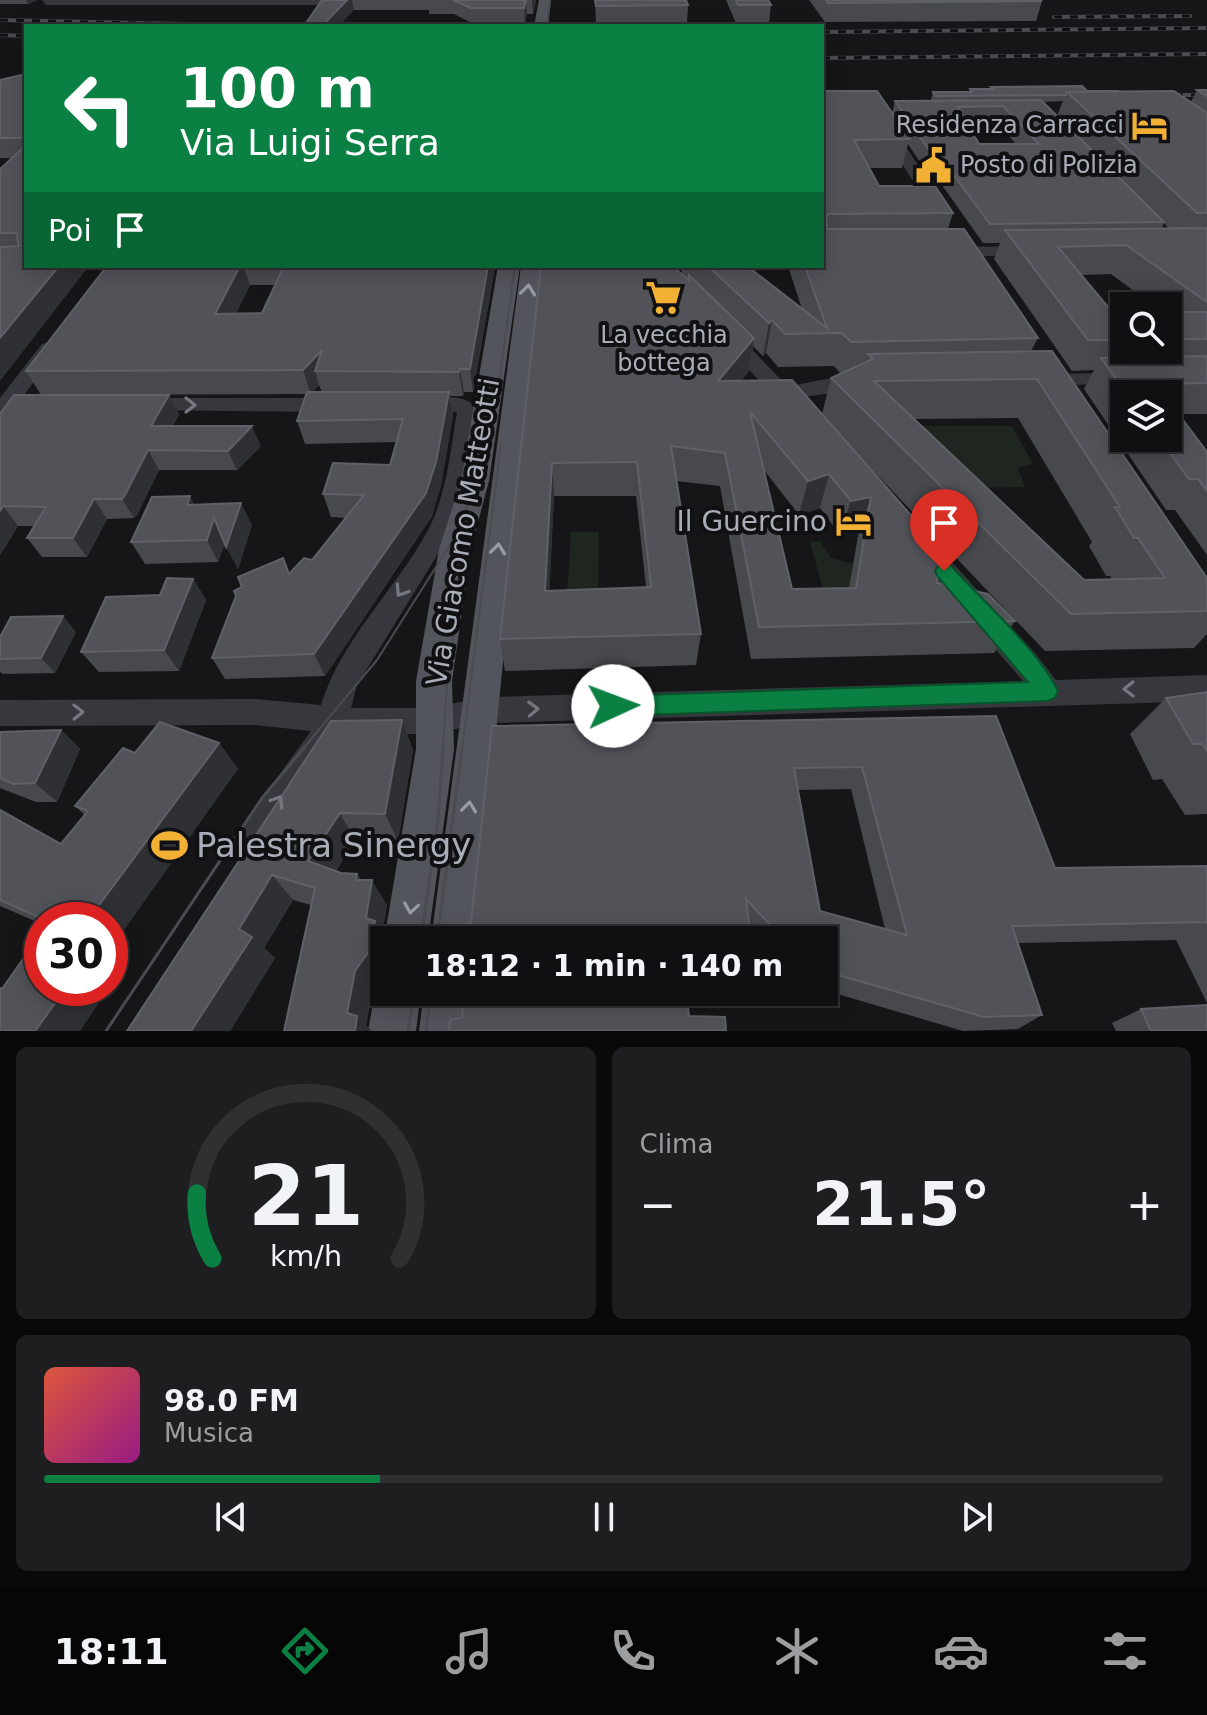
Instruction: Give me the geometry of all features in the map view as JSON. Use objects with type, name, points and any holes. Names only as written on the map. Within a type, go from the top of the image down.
[{"type":"main road","name":"Via Giacomo Matteotti","points":[[456,716],[434,681],[455,554],[475,481],[509,268]]},
{"type":"main road","name":"Via Giacomo Matteotti","points":[[453,926],[456,716],[532,268]]},
{"type":"main road","name":"Via Giacomo Matteotti","points":[[408,926],[432,768],[456,716]]},
{"type":"main road","points":[[392,1031],[396,1006]]},
{"type":"main road","points":[[443,1031],[446,1006]]},
{"type":"street","points":[[48,1],[365,2]]},
{"type":"street","points":[[880,117],[980,273]]},
{"type":"street","points":[[934,252],[1050,251]]},
{"type":"street","points":[[712,319],[805,417]]},
{"type":"street","points":[[2,407],[59,334]]},
{"type":"street","points":[[1013,380],[1044,372],[1146,378]]},
{"type":"street","points":[[1044,372],[1065,404]]},
{"type":"street","points":[[785,394],[827,385],[889,383]]},
{"type":"street","points":[[2,407],[38,404]]},
{"type":"street","points":[[116,405],[350,405]]},
{"type":"street","name":"Via Giacomo Matteotti","points":[[336,722],[336,704],[344,681],[443,526],[456,486],[469,413],[465,407],[393,405]]},
{"type":"street","points":[[899,521],[1024,660],[1047,691]]},
{"type":"street","points":[[0,713],[255,712],[336,722],[1047,691],[1207,688]]},
{"type":"street","points":[[232,872],[291,782],[336,722]]},
{"type":"shaded area","points":[[917,426],[1012,426],[1033,464],[1018,468],[1025,487],[970,488]]},
{"type":"shaded area","points":[[571,532],[599,532],[598,611],[566,611]]},
{"type":"shaded area","points":[[820,541],[831,558],[853,564],[846,608],[828,608],[810,542]]},
{"type":"building","points":[[322,0],[347,0],[324,24],[305,24]]},
{"type":"building","points":[[453,0],[526,0],[524,8],[471,8]]},
{"type":"building","points":[[595,0],[686,0],[688,5],[596,6]]},
{"type":"building","points":[[736,0],[768,0],[771,5],[738,5]]},
{"type":"building","points":[[826,0],[1040,0],[1042,1],[828,3]]},
{"type":"building","points":[[24,74],[24,138],[0,138],[0,80]]},
{"type":"building","points":[[1082,86],[1087,91],[1119,91],[1067,92],[1066,95],[935,96],[933,92],[972,92],[970,89],[993,89],[991,87]]},
{"type":"building","points":[[824,91],[877,91],[910,139],[854,140],[879,186],[935,186],[953,213],[829,214],[826,217],[827,229],[964,229],[1038,338],[851,342],[842,333],[785,334],[710,268],[750,268],[827,328],[806,268],[824,268]]},
{"type":"building","points":[[1174,91],[1207,113],[1207,213],[1197,213],[1067,92]]},
{"type":"building","points":[[1041,100],[1164,222],[990,224],[935,150],[929,150],[895,101]],"holes":[[[1003,106],[1039,144],[979,144],[958,107]]]},
{"type":"building","points":[[24,147],[24,268],[57,268],[0,338],[0,247],[19,246],[16,233],[0,233],[0,169]]},
{"type":"building","points":[[1207,228],[1207,302],[1126,245],[1058,247],[1110,309],[1110,340],[1088,340],[1005,230]]},
{"type":"building","points":[[105,268],[239,268],[215,314],[262,313],[283,268],[488,268],[470,369],[460,369],[459,372],[315,371],[322,350],[303,370],[26,371]]},
{"type":"building","points":[[541,268],[674,268],[689,280],[689,275],[754,338],[718,381],[792,380],[939,547],[937,583],[988,594],[1015,621],[759,627],[725,453],[671,446],[701,634],[500,639]],"holes":[[[750,412],[808,481],[829,474],[851,501],[871,497],[856,588],[792,589]],[[637,462],[651,587],[545,591],[552,463]]]},
{"type":"building","points":[[1182,312],[1207,312],[1207,339],[1182,339]]},
{"type":"building","points":[[1052,351],[1110,436],[1110,452],[1121,452],[1207,578],[1207,611],[1071,614],[831,378],[873,359],[868,354]],"holes":[[[1037,379],[1120,507],[1115,507],[1165,578],[1084,580],[874,381]]]},
{"type":"building","points":[[1182,356],[1207,356],[1207,383],[1117,380],[1101,358],[1110,358],[1110,364],[1182,364]]},
{"type":"building","points":[[307,392],[449,392],[436,462],[426,493],[314,654],[212,658],[236,596],[234,591],[242,587],[238,577],[283,558],[289,574],[304,558],[312,560],[364,495],[323,494],[333,463],[390,465],[403,419],[297,421]]},
{"type":"building","points":[[14,395],[169,395],[151,426],[252,426],[228,451],[148,450],[122,499],[94,499],[73,538],[27,538],[46,507],[3,506],[0,511],[0,414]]},
{"type":"building","points":[[1182,419],[1207,452],[1207,491],[1198,479],[1189,479],[1169,452],[1182,452]]},
{"type":"building","points":[[190,496],[187,505],[241,503],[226,547],[214,518],[207,540],[131,542],[152,497]]},
{"type":"building","points":[[167,578],[193,579],[164,650],[81,652],[106,597],[160,595]]},
{"type":"building","points":[[63,616],[41,658],[0,659],[0,637],[11,617]]},
{"type":"building","points":[[1207,692],[1207,751],[1202,744],[1193,744],[1166,698]]},
{"type":"building","points":[[996,716],[1055,868],[1207,866],[1207,924],[1012,926],[1042,1015],[984,1017],[838,975],[838,926],[771,926],[746,899],[749,926],[461,926],[471,923],[492,726]],"holes":[[[862,767],[907,935],[820,911],[794,768]]]},
{"type":"building","points":[[402,720],[385,814],[340,813],[308,861],[341,873],[357,874],[356,880],[372,880],[366,918],[375,921],[374,926],[370,926],[369,951],[355,971],[347,1013],[357,1016],[355,1031],[284,1031],[315,888],[272,875],[239,929],[252,937],[191,1031],[127,1031],[331,721]]},
{"type":"building","points":[[160,722],[219,743],[101,902],[24,902],[24,911],[0,900],[0,810],[61,844],[88,811],[75,806],[123,748],[135,753]]},
{"type":"building","points":[[61,730],[35,783],[13,784],[0,778],[0,732]]},
{"type":"building","points":[[24,958],[24,1006],[53,1006],[35,1031],[0,1031],[2,989]]},
{"type":"building","points":[[1207,1005],[1207,1031],[1151,1031],[1141,1009]]},
{"type":"building","points":[[463,1006],[688,1006],[689,1016],[725,1017],[726,1031],[449,1031],[450,1020],[462,1018]]},
{"type":"tram line","points":[[547,24],[550,0]]},
{"type":"tram line","points":[[302,750],[377,660],[455,537],[489,456],[515,268]]},
{"type":"tram line","points":[[462,750],[501,444]]},
{"type":"tram line","points":[[443,750],[447,681],[472,517]]},
{"type":"tram line","points":[[106,1031],[262,798],[304,748]]},
{"type":"tram line","points":[[423,926],[438,819],[443,748]]},
{"type":"tram line","points":[[439,926],[462,748]]},
{"type":"tram line","points":[[408,1031],[412,1006]]},
{"type":"tram line","points":[[426,1031],[429,1006]]},
{"type":"railway","points":[[1054,17],[1190,16]]},
{"type":"railway","points":[[0,20],[185,24]]},
{"type":"railway","points":[[824,32],[1207,28]]},
{"type":"railway","points":[[0,35],[24,36]]},
{"type":"railway","points":[[824,58],[1207,54]]},
{"type":"railway","points":[[1159,95],[1207,95]]},
{"type":"place","name":"Residenza Carracci","points":[[1150,125]]},
{"type":"place","name":"Posto di Polizia","points":[[934,165]]},
{"type":"place","name":"La vecchia bottega","points":[[664,298]]},
{"type":"place","name":"Il Guercino","points":[[853,521]]},
{"type":"place","name":"Palestra Sinergy","points":[[170,845]]},
{"type":"route","points":[[613,706],[1047,691],[1024,660],[944,571]]}]
